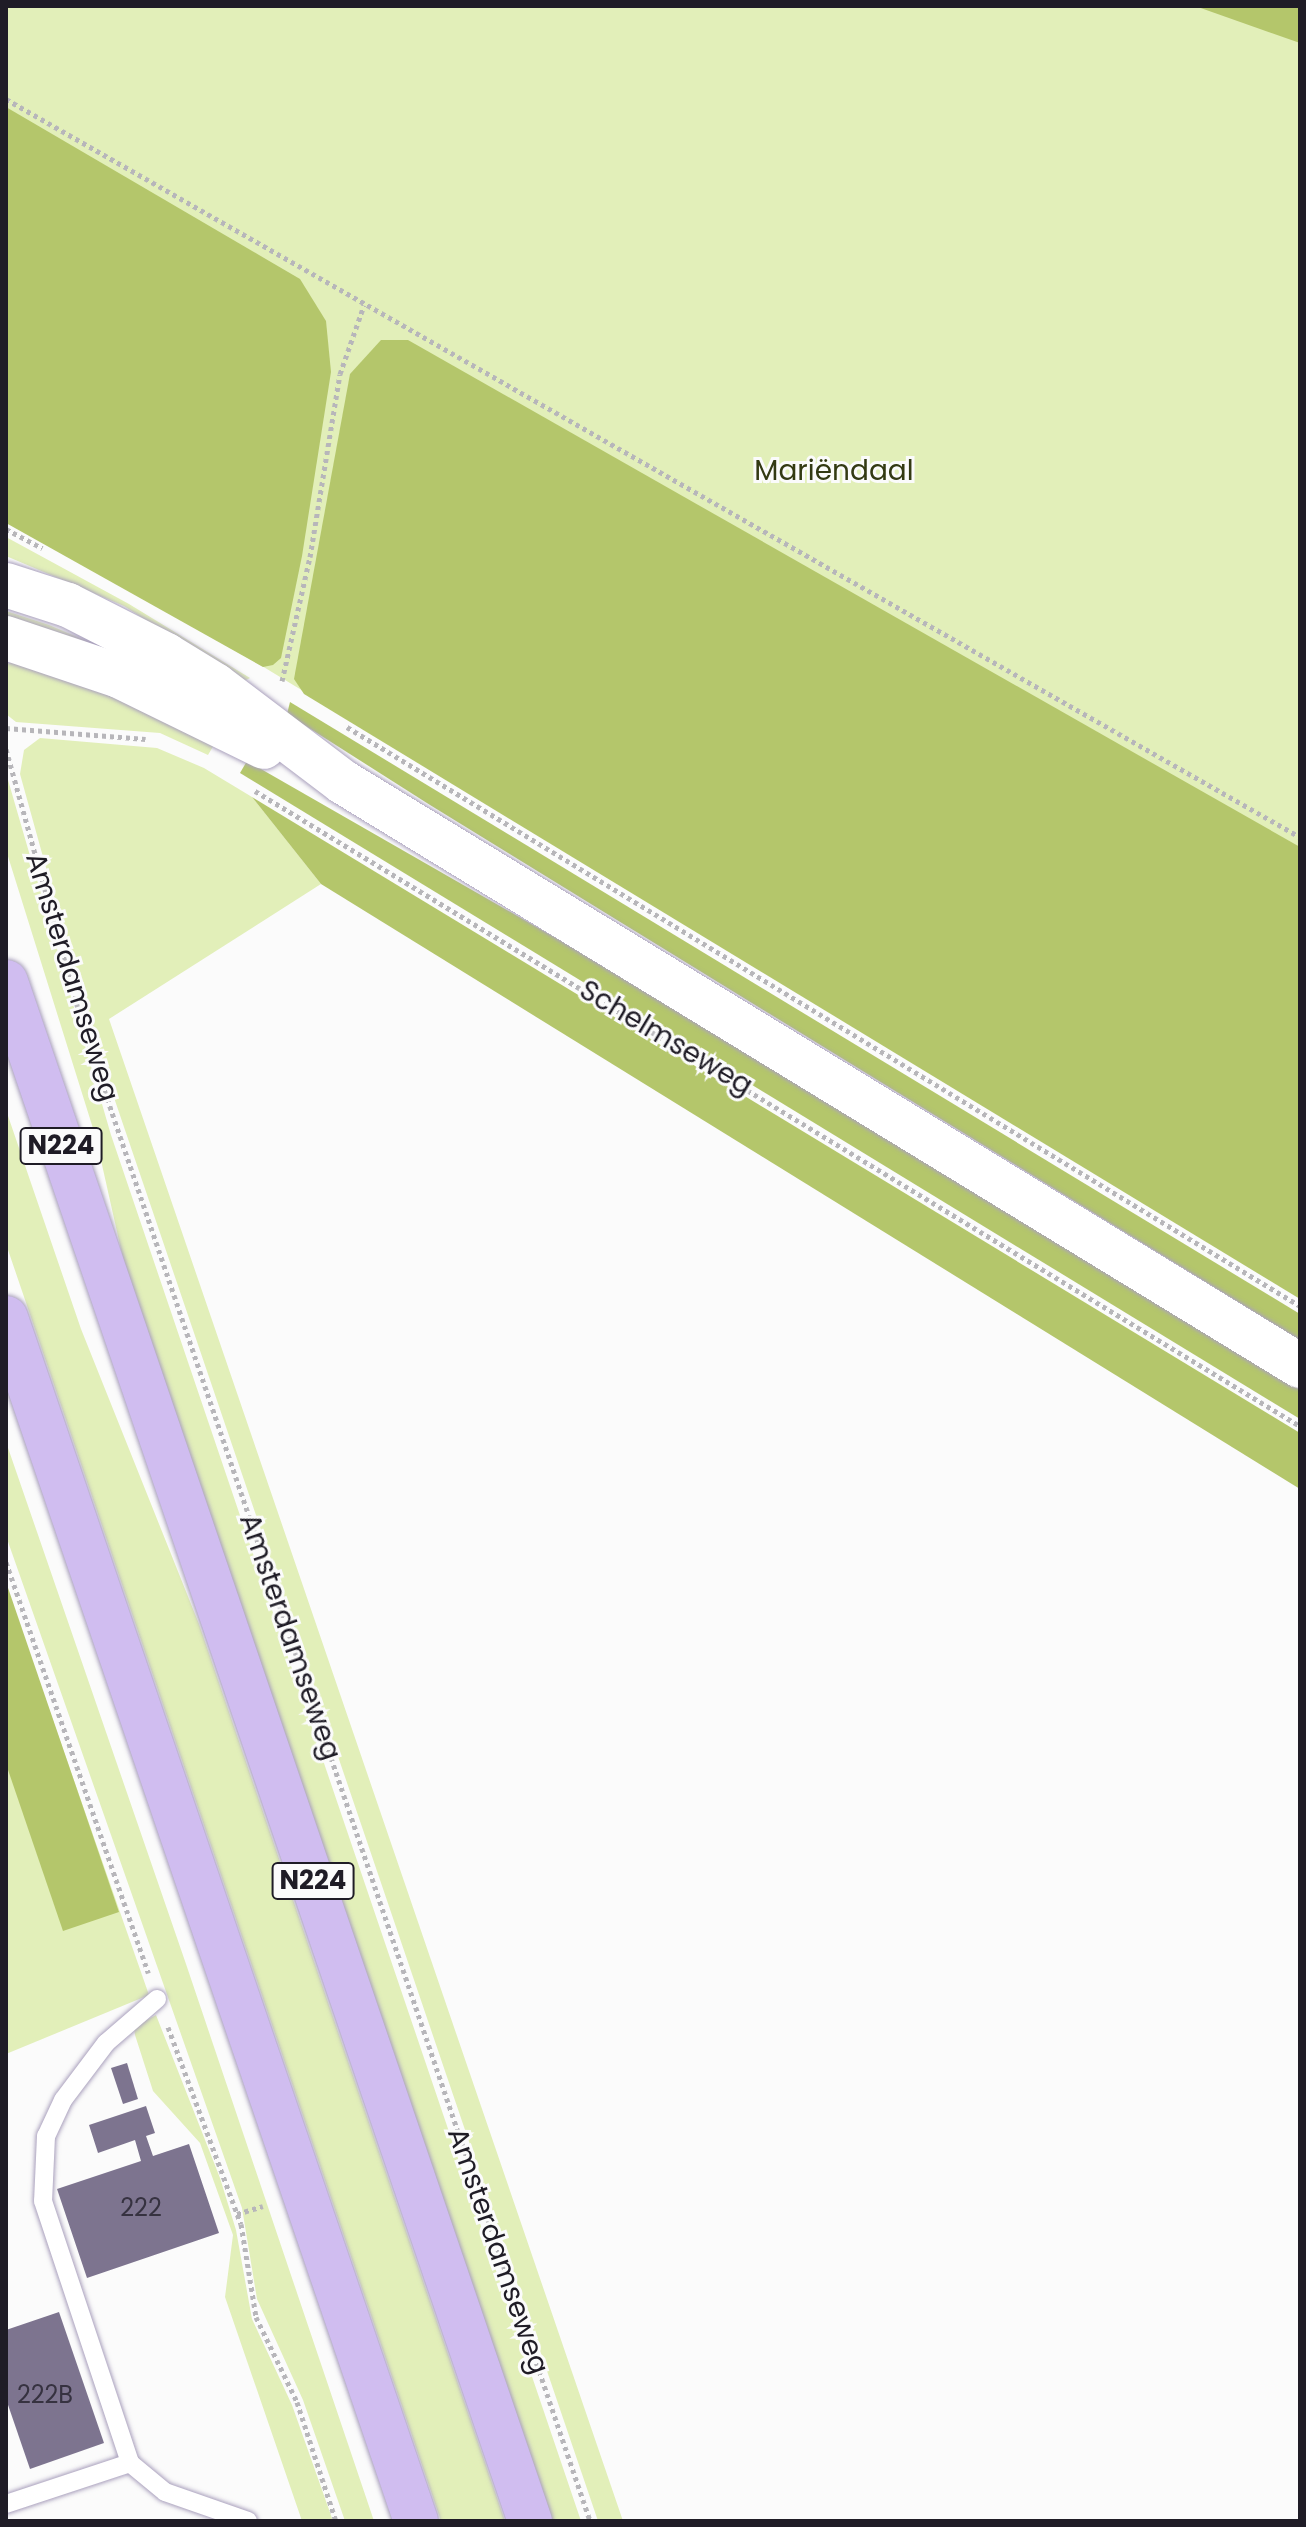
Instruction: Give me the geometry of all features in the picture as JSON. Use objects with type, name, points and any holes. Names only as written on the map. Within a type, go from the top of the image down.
[{"type":"main road","name":"Schelmseweg","points":[[6,585],[68,605],[166,655],[343,782],[1300,1366]]},
{"type":"main road","name":"Schelmseweg","points":[[6,638],[119,676],[343,782]]},
{"type":"main road","name":"Amsterdamseweg","points":[[6,982],[530,2521]]},
{"type":"main road","points":[[6,1318],[416,2521]]},
{"type":"lane","points":[[157,1999],[106,2043],[63,2100],[46,2136],[43,2201],[130,2463],[165,2492],[248,2521]]},
{"type":"lane","points":[[6,2504],[130,2463]]},
{"type":"path","points":[[6,99],[1300,837]]},
{"type":"path","points":[[289,692],[278,686],[287,675],[340,374],[364,305]]},
{"type":"path","points":[[340,723],[1300,1306]]},
{"type":"path","points":[[6,728],[159,740]]},
{"type":"path","name":"Amsterdamseweg","points":[[6,749],[84,1030],[590,2521]]},
{"type":"path","name":"Schelmseweg","points":[[245,785],[1300,1426]]},
{"type":"path","points":[[6,1562],[157,1999],[237,2214],[256,2317],[297,2402],[336,2521]]},
{"type":"path","points":[[237,2214],[265,2205]]},
{"type":"green space","name":"Mariëndaal","points":[[6,6],[1300,6],[1300,1297],[262,666],[6,521]]},
{"type":"green space","points":[[1195,6],[1300,6],[1300,43]]},
{"type":"green space","points":[[6,107],[300,279],[326,321],[331,372],[302,556],[281,658],[273,665],[263,667],[6,523]]},
{"type":"green space","points":[[381,340],[408,340],[1300,847],[1300,1299],[304,694],[294,679],[350,374]]},
{"type":"green space","points":[[6,537],[129,604],[250,678],[242,682],[124,606],[6,556]]},
{"type":"green space","points":[[6,611],[49,625],[153,669],[6,623]]},
{"type":"green space","points":[[15,662],[112,692],[215,743],[208,755],[160,733],[16,722],[6,714],[6,664]]},
{"type":"green space","points":[[290,702],[1300,1314],[1300,1340],[430,805],[287,714]]},
{"type":"green space","points":[[40,738],[157,748],[204,768],[252,797],[321,884],[109,1019],[623,2521],[598,2521],[91,1030],[20,774],[24,750]]},
{"type":"green space","points":[[247,761],[561,941],[1300,1390],[1300,1419],[240,773]]},
{"type":"green space","points":[[6,773],[111,1135],[581,2521],[552,2521],[126,1272],[96,1138],[6,850]]},
{"type":"green space","points":[[252,797],[1300,1433],[1300,1489],[321,884]]},
{"type":"green space","points":[[6,1110],[81,1329],[199,1624],[505,2521],[441,2521],[6,1244]]},
{"type":"green space","points":[[6,1442],[374,2521],[345,2521],[303,2400],[257,2299],[242,2208],[6,1536]]},
{"type":"green space","points":[[6,1582],[119,1912],[63,1931],[6,1764]]},
{"type":"green space","points":[[6,1586],[149,1995],[6,2054]]},
{"type":"green space","points":[[156,2015],[220,2178],[236,2230],[252,2319],[292,2405],[333,2521],[302,2521],[225,2297],[233,2235],[200,2143],[153,2091],[135,2035],[134,2027]]},
{"type":"building","points":[[127,2063],[138,2099],[123,2104],[111,2068]]},
{"type":"building","points":[[146,2106],[155,2133],[146,2136],[153,2156],[189,2144],[219,2233],[87,2278],[57,2189],[141,2161],[135,2140],[98,2153],[89,2125]]},
{"type":"building","points":[[59,2312],[104,2443],[30,2469],[6,2399],[6,2330]]}]
